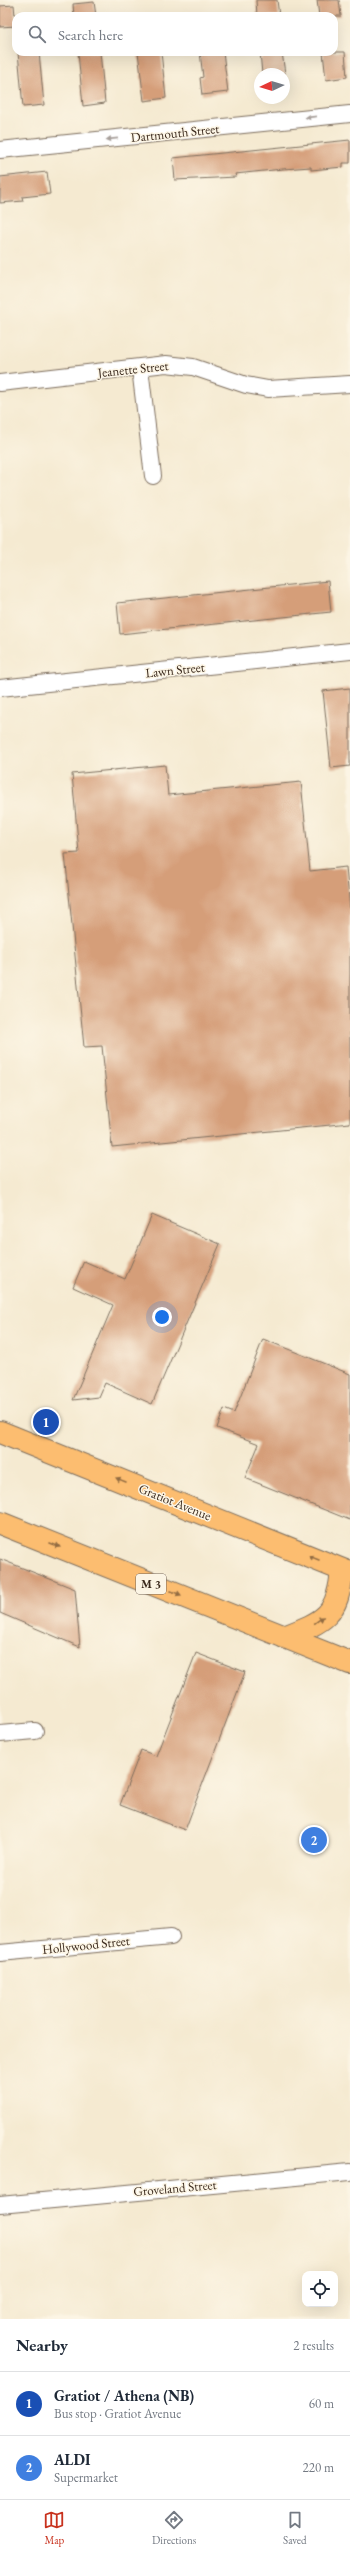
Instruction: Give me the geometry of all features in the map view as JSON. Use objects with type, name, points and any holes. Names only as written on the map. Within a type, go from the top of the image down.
[{"type":"main road","name":"Gratiot Avenue","points":[[5,1438],[346,1571]]},
{"type":"main road","name":"M 3","points":[[0,1523],[350,1663]]},
{"type":"main road","points":[[284,1637],[310,1627],[334,1607],[346,1571]]},
{"type":"street","name":"Dartmouth Street","points":[[0,150],[350,114]]},
{"type":"street","name":"Jeanette Street","points":[[0,383],[166,364],[193,367],[246,385],[268,389],[342,384]]},
{"type":"street","points":[[140,368],[153,476]]},
{"type":"street","name":"Lawn Street","points":[[0,688],[350,651]]},
{"type":"street","points":[[0,1734],[35,1731]]},
{"type":"street","name":"Hollywood Street","points":[[0,1953],[171,1936]]},
{"type":"street","name":"Groveland Street","points":[[0,2205],[350,2172]]},
{"type":"building","points":[[256,0],[277,0],[278,12],[257,12]]},
{"type":"building","points":[[317,0],[339,0],[341,16],[338,16],[338,12],[318,12]]},
{"type":"building","points":[[94,2],[95,12],[74,12],[73,4]]},
{"type":"building","points":[[14,5],[15,12],[12,12],[12,26],[0,27],[0,6]]},
{"type":"building","points":[[338,52],[345,52],[347,77],[326,80],[323,56],[338,56]]},
{"type":"building","points":[[18,56],[39,56],[44,105],[23,107]]},
{"type":"building","points":[[78,56],[100,56],[105,103],[83,106]]},
{"type":"building","points":[[138,56],[161,56],[166,98],[144,101]]},
{"type":"building","points":[[200,56],[224,56],[228,92],[202,95],[200,78],[203,77]]},
{"type":"building","points":[[260,56],[283,56],[284,68],[261,68]]},
{"type":"building","points":[[350,140],[350,163],[343,163],[343,167],[311,170],[311,167],[283,169],[235,174],[236,177],[175,180],[173,158]]},
{"type":"building","points":[[47,172],[50,194],[22,197],[23,201],[0,203],[0,177]]},
{"type":"building","points":[[328,581],[331,612],[120,634],[117,603]]},
{"type":"building","points":[[350,688],[350,766],[331,768],[323,691]]},
{"type":"building","points":[[165,765],[168,795],[301,782],[310,871],[346,867],[350,910],[350,1123],[112,1147],[102,1046],[84,1047],[65,854],[79,853],[72,774]]},
{"type":"building","points":[[152,1215],[220,1244],[152,1404],[105,1383],[99,1397],[73,1400],[113,1305],[73,1287],[84,1261],[125,1279]]},
{"type":"building","points":[[263,1339],[350,1374],[350,1520],[245,1478],[259,1444],[217,1428],[224,1409],[234,1413]]},
{"type":"building","points":[[0,1559],[75,1589],[80,1647],[0,1613]]},
{"type":"building","points":[[196,1653],[245,1672],[185,1830],[120,1805],[141,1750],[156,1756]]},
{"type":"place","name":"Gratiot / Athena (NB)","points":[[46,1422]]},
{"type":"place","name":"ALDI","points":[[314,1840]]}]
